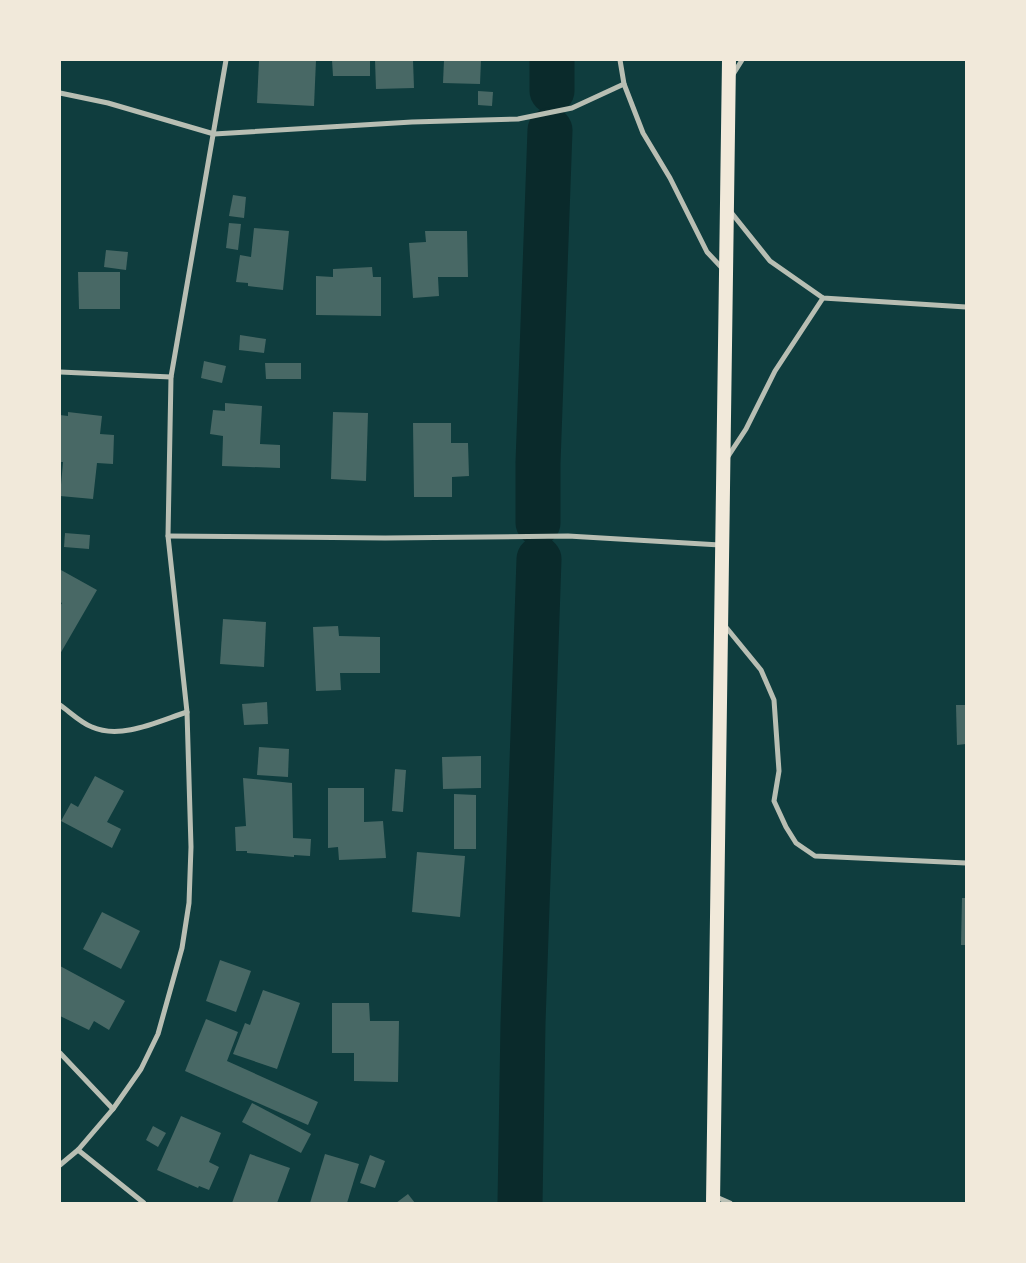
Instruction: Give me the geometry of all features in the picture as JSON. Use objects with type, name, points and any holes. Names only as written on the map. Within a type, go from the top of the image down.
[{"type":"highway","points":[[713,1200],[729,60]]},
{"type":"street","points":[[60,1165],[78,1150],[114,1109],[142,1069],[158,1034],[182,948],[189,903],[191,846],[187,712],[168,536],[171,377],[226,60]]},
{"type":"street","points":[[729,80],[742,60]]},
{"type":"street","points":[[621,61],[624,84],[643,133],[670,178],[707,252],[727,274]]},
{"type":"street","points":[[60,93],[108,103],[214,134],[412,122],[518,119],[572,108],[624,84]]},
{"type":"street","points":[[728,208],[770,261],[823,298],[966,308]]},
{"type":"street","points":[[724,463],[746,429],[775,371],[823,298]]},
{"type":"street","points":[[60,372],[171,377]]},
{"type":"street","points":[[168,536],[385,538],[568,536],[723,545]]},
{"type":"street","points":[[722,621],[761,670],[774,700],[779,771],[774,801],[796,843],[815,856],[966,863]]},
{"type":"street","points":[[60,705],[92,728],[113,732],[137,728],[187,712]]},
{"type":"street","points":[[60,1053],[114,1109]]},
{"type":"street","points":[[78,1150],[144,1203]]},
{"type":"street","points":[[713,1200],[730,1203]]},
{"type":"building","points":[[259,60],[316,60],[314,106],[257,103]]},
{"type":"building","points":[[332,60],[370,60],[370,76],[333,76]]},
{"type":"building","points":[[375,60],[413,60],[414,88],[376,89]]},
{"type":"building","points":[[444,60],[481,60],[480,84],[443,83]]},
{"type":"building","points":[[478,91],[493,92],[492,106],[478,105]]},
{"type":"building","points":[[233,195],[246,197],[244,218],[229,216]]},
{"type":"building","points":[[229,223],[241,224],[238,250],[226,248]]},
{"type":"building","points":[[254,228],[289,231],[283,290],[248,286],[248,283],[236,282],[240,255],[251,257]]},
{"type":"building","points":[[425,231],[467,231],[468,277],[438,277],[439,296],[413,298],[409,243],[426,242]]},
{"type":"building","points":[[106,250],[128,252],[126,270],[104,267]]},
{"type":"building","points":[[372,267],[373,277],[381,277],[381,316],[316,315],[316,276],[333,277],[333,269]]},
{"type":"building","points":[[78,272],[120,272],[120,309],[79,309]]},
{"type":"building","points":[[240,335],[266,339],[264,353],[239,350]]},
{"type":"building","points":[[204,361],[226,366],[222,383],[201,378]]},
{"type":"building","points":[[265,363],[301,363],[301,379],[266,379]]},
{"type":"building","points":[[225,403],[262,406],[260,444],[280,445],[280,468],[222,466],[223,436],[210,434],[213,410],[225,411]]},
{"type":"building","points":[[68,412],[102,416],[100,434],[114,435],[113,464],[97,463],[93,499],[60,496],[63,462],[60,462],[60,415],[68,416]]},
{"type":"building","points":[[333,412],[368,413],[366,481],[331,479]]},
{"type":"building","points":[[413,423],[451,423],[451,443],[468,443],[469,476],[452,477],[452,497],[414,497]]},
{"type":"building","points":[[65,533],[90,535],[89,549],[64,547]]},
{"type":"building","points":[[61,570],[97,590],[60,654],[60,606],[62,603],[60,602]]},
{"type":"building","points":[[223,619],[266,622],[264,667],[220,664]]},
{"type":"building","points":[[338,626],[339,636],[380,637],[380,673],[340,673],[341,690],[316,691],[313,627]]},
{"type":"building","points":[[267,702],[268,724],[244,725],[242,704]]},
{"type":"building","points":[[956,705],[966,705],[966,744],[957,745]]},
{"type":"building","points":[[259,747],[289,749],[288,777],[257,775]]},
{"type":"building","points":[[481,756],[481,788],[443,789],[442,757]]},
{"type":"building","points":[[395,769],[406,770],[403,812],[392,811]]},
{"type":"building","points":[[95,776],[124,791],[107,822],[121,829],[112,848],[61,821],[71,803],[78,807]]},
{"type":"building","points":[[243,778],[292,783],[293,838],[311,839],[310,856],[294,855],[294,857],[236,851],[235,827],[246,826]]},
{"type":"building","points":[[328,788],[364,788],[364,822],[383,821],[386,858],[339,860],[338,847],[328,848]]},
{"type":"building","points":[[454,794],[476,795],[476,849],[454,849]]},
{"type":"building","points":[[417,852],[465,856],[460,917],[412,912]]},
{"type":"building","points":[[962,898],[966,898],[966,945],[961,945]]},
{"type":"building","points":[[102,912],[140,931],[121,969],[83,949]]},
{"type":"building","points":[[220,960],[251,971],[236,1012],[206,1001]]},
{"type":"building","points":[[60,966],[125,1001],[109,1030],[94,1021],[89,1030],[60,1016]]},
{"type":"building","points":[[263,990],[300,1003],[277,1069],[233,1054],[245,1023],[250,1025]]},
{"type":"building","points":[[332,1003],[369,1003],[370,1021],[399,1021],[398,1082],[354,1081],[354,1053],[332,1053]]},
{"type":"building","points":[[206,1019],[238,1032],[227,1061],[318,1102],[308,1125],[185,1071]]},
{"type":"building","points":[[252,1103],[311,1134],[301,1153],[242,1122]]},
{"type":"building","points":[[181,1116],[221,1133],[209,1162],[219,1167],[209,1190],[199,1186],[198,1188],[157,1170]]},
{"type":"building","points":[[153,1126],[166,1133],[158,1147],[146,1140]]},
{"type":"building","points":[[250,1154],[290,1168],[277,1203],[232,1203]]},
{"type":"building","points":[[325,1154],[359,1164],[347,1203],[310,1203]]},
{"type":"building","points":[[370,1155],[385,1161],[375,1188],[360,1183]]},
{"type":"building","points":[[408,1194],[415,1203],[396,1203]]},
{"type":"waterway","points":[[552,60],[552,91]]},
{"type":"waterway","points":[[538,523],[538,463],[550,130]]},
{"type":"waterway","points":[[520,1203],[523,1023],[539,559]]}]
